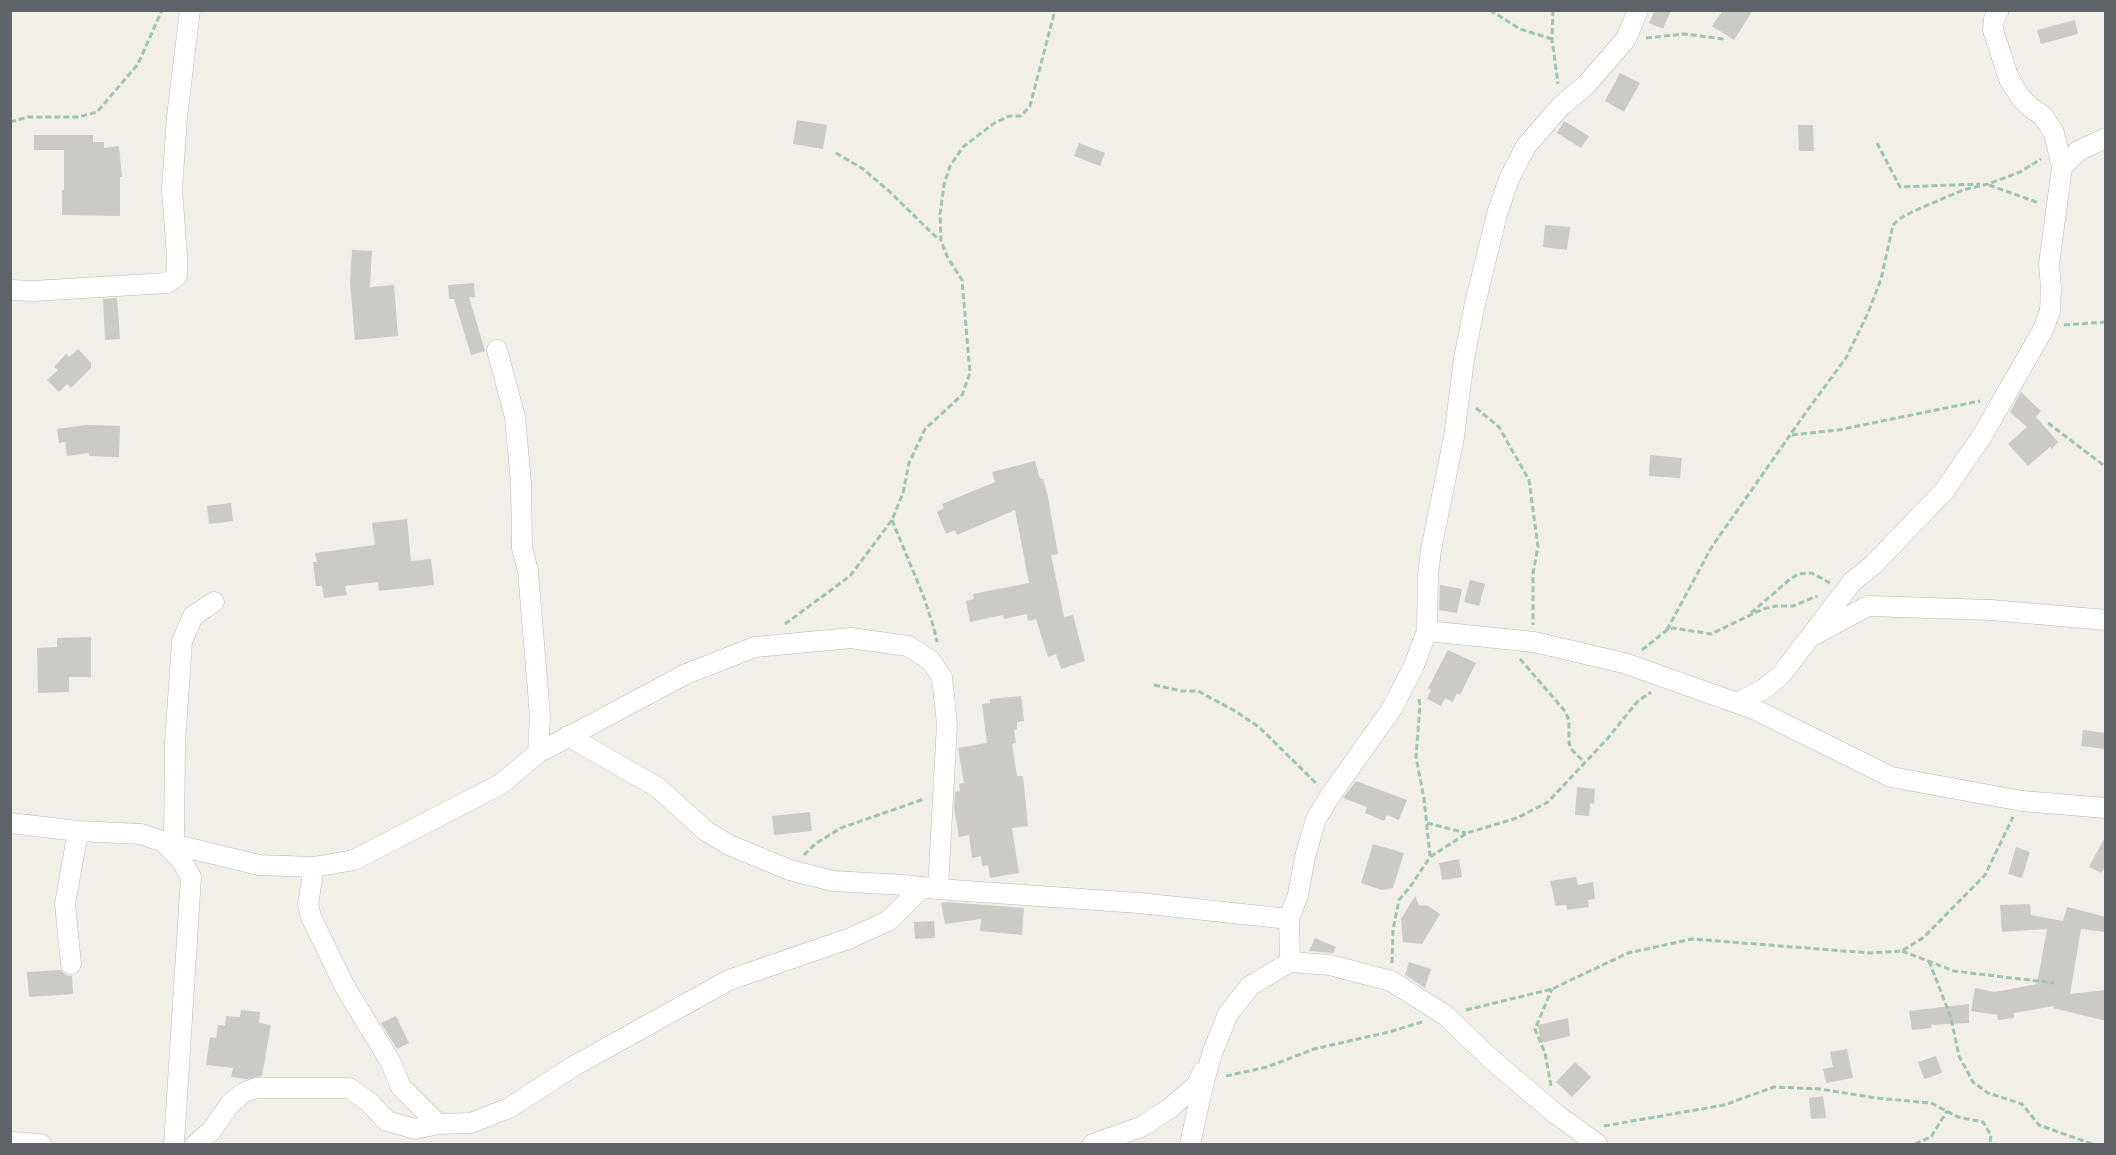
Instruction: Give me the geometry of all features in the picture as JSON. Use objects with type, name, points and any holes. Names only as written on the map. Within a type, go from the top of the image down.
[{"type":"street","points":[[10,290],[33,291],[167,283],[177,276],[172,189],[177,117],[190,10]]},
{"type":"street","points":[[1290,962],[1289,919],[1298,895],[1305,857],[1316,819],[1391,710],[1413,668],[1427,631],[1428,574],[1431,550],[1454,437],[1474,308],[1497,214],[1509,179],[1526,146],[1561,106],[1586,85],[1626,39],[1638,10]]},
{"type":"street","points":[[1737,703],[1764,688],[1781,675],[1852,582],[1873,565],[1946,490],[1982,436],[2044,328],[2050,310],[2049,264],[2057,210],[2059,158],[2054,133],[2043,116],[2021,98],[2009,79],[1993,30],[1994,19],[1999,10]]},
{"type":"street","points":[[2059,158],[2106,138]]},
{"type":"street","points":[[497,350],[515,417],[521,483],[522,548],[528,571],[540,716],[538,753]]},
{"type":"street","points":[[174,1144],[191,876],[169,843],[182,640],[193,616],[214,602]]},
{"type":"street","points":[[1809,638],[1868,606],[1991,610],[2106,620]]},
{"type":"street","points":[[1427,631],[1534,642],[1624,663],[1737,703],[1891,777],[2022,801],[2106,808]]},
{"type":"street","points":[[10,823],[78,831],[141,834],[259,865],[314,867],[354,860],[501,784],[538,753],[568,736],[686,674],[755,647],[851,638],[908,646],[930,660],[942,677],[946,724],[943,792],[931,888],[888,921],[848,939],[729,980],[574,1066],[509,1107],[471,1123],[438,1124],[415,1129],[387,1121],[369,1101],[349,1088],[256,1088],[243,1093],[230,1104],[211,1131],[196,1144]]},
{"type":"street","points":[[568,736],[657,787],[706,831],[729,845],[790,870],[832,881],[1139,903],[1289,919]]},
{"type":"street","points":[[71,964],[65,904],[78,831]]},
{"type":"street","points":[[314,867],[308,904],[345,987],[390,1061],[401,1087],[438,1124]]},
{"type":"street","points":[[1093,1144],[1141,1127],[1169,1109],[1197,1085],[1228,1014],[1250,986],[1290,962],[1330,965],[1391,981],[1445,1015],[1491,1059],[1556,1114],[1597,1144]]},
{"type":"street","points":[[1190,1144],[1213,1051]]},
{"type":"street","points":[[10,1142],[41,1144]]},
{"type":"path","points":[[10,122],[28,117],[78,117],[97,112],[138,64],[162,10]]},
{"type":"path","points":[[783,626],[850,576],[891,520],[903,493],[909,463],[925,429],[962,395],[970,373],[962,280],[948,258],[941,241],[940,214],[944,185],[950,166],[963,147],[993,124],[1009,116],[1021,116],[1030,105],[1055,10]]},
{"type":"path","points":[[1490,10],[1520,29],[1552,39]]},
{"type":"path","points":[[1553,10],[1552,39],[1561,106]]},
{"type":"path","points":[[1626,39],[1684,34],[1724,39]]},
{"type":"path","points":[[1877,143],[1900,188],[1988,184],[2057,210]]},
{"type":"path","points":[[836,153],[872,176],[941,241]]},
{"type":"path","points":[[1667,630],[1711,548],[1846,358],[1868,313],[1881,279],[1893,225],[1914,211],[1963,190],[1988,184],[2059,158]]},
{"type":"path","points":[[2044,328],[2106,322]]},
{"type":"path","points":[[1459,395],[1499,427],[1529,480],[1538,547],[1533,573],[1534,642]]},
{"type":"path","points":[[1790,435],[1838,430],[2005,396]]},
{"type":"path","points":[[2048,423],[2106,467]]},
{"type":"path","points":[[891,520],[923,595],[938,648]]},
{"type":"path","points":[[1624,663],[1667,630],[1673,628],[1711,634],[1723,629],[1749,614],[1798,574],[1812,573],[1839,587],[1852,582]]},
{"type":"path","points":[[1749,614],[1776,606],[1793,606],[1823,594]]},
{"type":"path","points":[[1503,639],[1564,710],[1569,720],[1569,743],[1572,750],[1584,762]]},
{"type":"path","points":[[1413,668],[1420,705],[1416,757],[1424,799],[1430,857]]},
{"type":"path","points":[[1391,981],[1393,930],[1399,900],[1430,857],[1467,833],[1517,818],[1548,802],[1608,738],[1637,702],[1669,678]]},
{"type":"path","points":[[1154,685],[1182,691],[1198,691],[1235,711],[1259,727],[1330,796]]},
{"type":"path","points":[[790,870],[815,844],[841,828],[943,792]]},
{"type":"path","points":[[1902,951],[1924,937],[1985,875],[2022,801]]},
{"type":"path","points":[[1427,823],[1467,833]]},
{"type":"path","points":[[1204,1082],[1267,1067],[1314,1049],[1389,1032],[1445,1015],[1552,989],[1628,953],[1692,939],[1870,953],[1902,951],[1954,971],[2054,983]]},
{"type":"path","points":[[1929,961],[1951,1018],[1959,1056],[1973,1082],[1988,1093],[2022,1104],[2038,1125],[2092,1144]]},
{"type":"path","points":[[1552,989],[1535,1029],[1545,1053],[1556,1114]]},
{"type":"path","points":[[1579,1131],[1724,1105],[1774,1087],[1820,1089],[1876,1098],[1930,1103],[1958,1117],[1983,1122],[1991,1134],[1990,1144]]},
{"type":"path","points":[[1915,1144],[1931,1137],[1947,1111]]},
{"type":"building","points":[[1655,10],[1671,10],[1663,29],[1649,23]]},
{"type":"building","points":[[1723,10],[1753,10],[1734,40],[1712,26]]},
{"type":"building","points":[[2075,20],[2078,34],[2041,44],[2037,30]]},
{"type":"building","points":[[1620,73],[1640,83],[1624,112],[1605,101]]},
{"type":"building","points":[[797,120],[827,125],[823,149],[793,144]]},
{"type":"building","points":[[1564,121],[1589,136],[1581,148],[1557,133]]},
{"type":"building","points":[[1798,125],[1813,125],[1814,151],[1799,151]]},
{"type":"building","points":[[34,135],[93,135],[93,142],[104,142],[104,148],[119,146],[122,177],[120,177],[120,216],[62,215],[64,150],[34,150]]},
{"type":"building","points":[[1079,143],[1105,153],[1100,166],[1074,156]]},
{"type":"building","points":[[1545,225],[1570,227],[1567,250],[1543,247]]},
{"type":"building","points":[[352,250],[372,251],[370,287],[394,285],[398,336],[355,340],[350,282]]},
{"type":"building","points":[[474,283],[475,297],[469,297],[485,351],[471,355],[454,299],[449,299],[448,285]]},
{"type":"building","points":[[117,298],[120,339],[105,340],[103,299]]},
{"type":"building","points":[[78,349],[91,363],[91,368],[71,388],[67,384],[59,392],[47,380],[58,370],[54,367],[66,354],[69,357]]},
{"type":"building","points":[[2021,392],[2041,411],[2036,417],[2058,442],[2028,466],[2008,444],[2027,427],[2010,412]]},
{"type":"building","points":[[87,425],[120,426],[119,457],[89,456],[89,453],[67,456],[65,442],[59,443],[57,429]]},
{"type":"building","points":[[1650,455],[1682,458],[1680,478],[1649,476]]},
{"type":"building","points":[[1035,461],[1048,497],[1058,554],[1051,555],[1064,617],[1073,615],[1085,661],[1061,669],[1056,654],[1048,657],[1036,619],[1028,621],[1027,614],[1004,619],[1003,615],[970,622],[966,601],[974,599],[973,594],[1029,583],[1015,510],[957,535],[955,530],[946,534],[937,512],[944,508],[942,504],[995,482],[992,472]]},
{"type":"building","points":[[231,503],[233,521],[209,524],[207,506]]},
{"type":"building","points":[[407,519],[411,561],[431,559],[434,585],[379,591],[378,582],[345,586],[347,595],[324,598],[322,586],[316,586],[313,562],[317,562],[315,553],[375,545],[372,523]]},
{"type":"building","points":[[1470,580],[1485,584],[1479,606],[1464,602]]},
{"type":"building","points":[[1440,585],[1462,589],[1457,613],[1439,610]]},
{"type":"building","points":[[91,637],[91,677],[69,677],[69,692],[38,693],[37,648],[57,647],[57,638]]},
{"type":"building","points":[[1448,650],[1476,663],[1460,695],[1457,693],[1453,702],[1445,698],[1441,706],[1427,699],[1431,690],[1428,688]]},
{"type":"building","points":[[1021,696],[1024,721],[1017,722],[1017,729],[1014,730],[1016,743],[1012,744],[1017,776],[1023,776],[1028,826],[1012,828],[1019,873],[990,878],[988,865],[982,866],[981,856],[972,858],[969,835],[959,837],[954,808],[955,792],[960,791],[959,784],[964,783],[958,748],[987,743],[982,704],[990,703],[990,699]]},
{"type":"building","points":[[2083,730],[2106,733],[2106,749],[2081,746]]},
{"type":"building","points":[[1356,781],[1407,800],[1399,820],[1387,815],[1384,821],[1365,813],[1367,807],[1343,798]]},
{"type":"building","points":[[1577,787],[1595,789],[1594,804],[1590,803],[1589,816],[1575,815]]},
{"type":"building","points":[[810,812],[812,831],[774,835],[772,816]]},
{"type":"building","points":[[2106,835],[2106,865],[2101,873],[2089,867]]},
{"type":"building","points":[[1373,844],[1404,853],[1393,888],[1382,890],[1361,883]]},
{"type":"building","points":[[2016,847],[2030,852],[2022,878],[2008,874]]},
{"type":"building","points":[[1459,859],[1462,877],[1442,880],[1439,863]]},
{"type":"building","points":[[1576,877],[1578,885],[1593,882],[1595,899],[1588,900],[1589,907],[1567,910],[1566,905],[1556,906],[1550,881]]},
{"type":"building","points":[[1415,896],[1419,905],[1428,906],[1440,914],[1422,944],[1403,942],[1401,919]]},
{"type":"building","points":[[941,903],[1024,908],[1022,935],[980,931],[981,919],[945,924]]},
{"type":"building","points":[[2030,904],[2031,915],[2063,921],[2067,907],[2106,917],[2106,932],[2081,929],[2070,994],[2106,990],[2106,1021],[2053,1008],[2054,1006],[2014,1013],[2014,1018],[1998,1020],[1997,1015],[1971,1011],[1975,988],[1995,992],[2037,984],[2047,929],[2002,932],[2000,905]]},
{"type":"building","points":[[934,921],[935,938],[915,939],[914,922]]},
{"type":"building","points":[[1315,938],[1336,947],[1333,953],[1309,951]]},
{"type":"building","points":[[1409,962],[1431,969],[1425,988],[1405,975]]},
{"type":"building","points":[[61,970],[66,975],[72,976],[73,994],[29,997],[27,972]]},
{"type":"building","points":[[1969,1004],[1969,1023],[1931,1025],[1931,1028],[1912,1030],[1909,1011]]},
{"type":"building","points":[[241,1010],[260,1012],[259,1023],[271,1025],[262,1076],[247,1079],[231,1077],[233,1068],[206,1065],[210,1037],[216,1038],[218,1025],[225,1026],[226,1016],[240,1017]]},
{"type":"building","points":[[396,1016],[409,1043],[397,1049],[381,1023]]},
{"type":"building","points":[[1568,1018],[1570,1036],[1541,1043],[1538,1025]]},
{"type":"building","points":[[1847,1049],[1853,1078],[1826,1083],[1823,1069],[1833,1067],[1830,1052]]},
{"type":"building","points":[[1936,1056],[1942,1073],[1924,1079],[1918,1062]]},
{"type":"building","points":[[1575,1062],[1591,1077],[1572,1097],[1556,1082]]},
{"type":"building","points":[[1823,1096],[1826,1118],[1811,1119],[1809,1098]]}]
